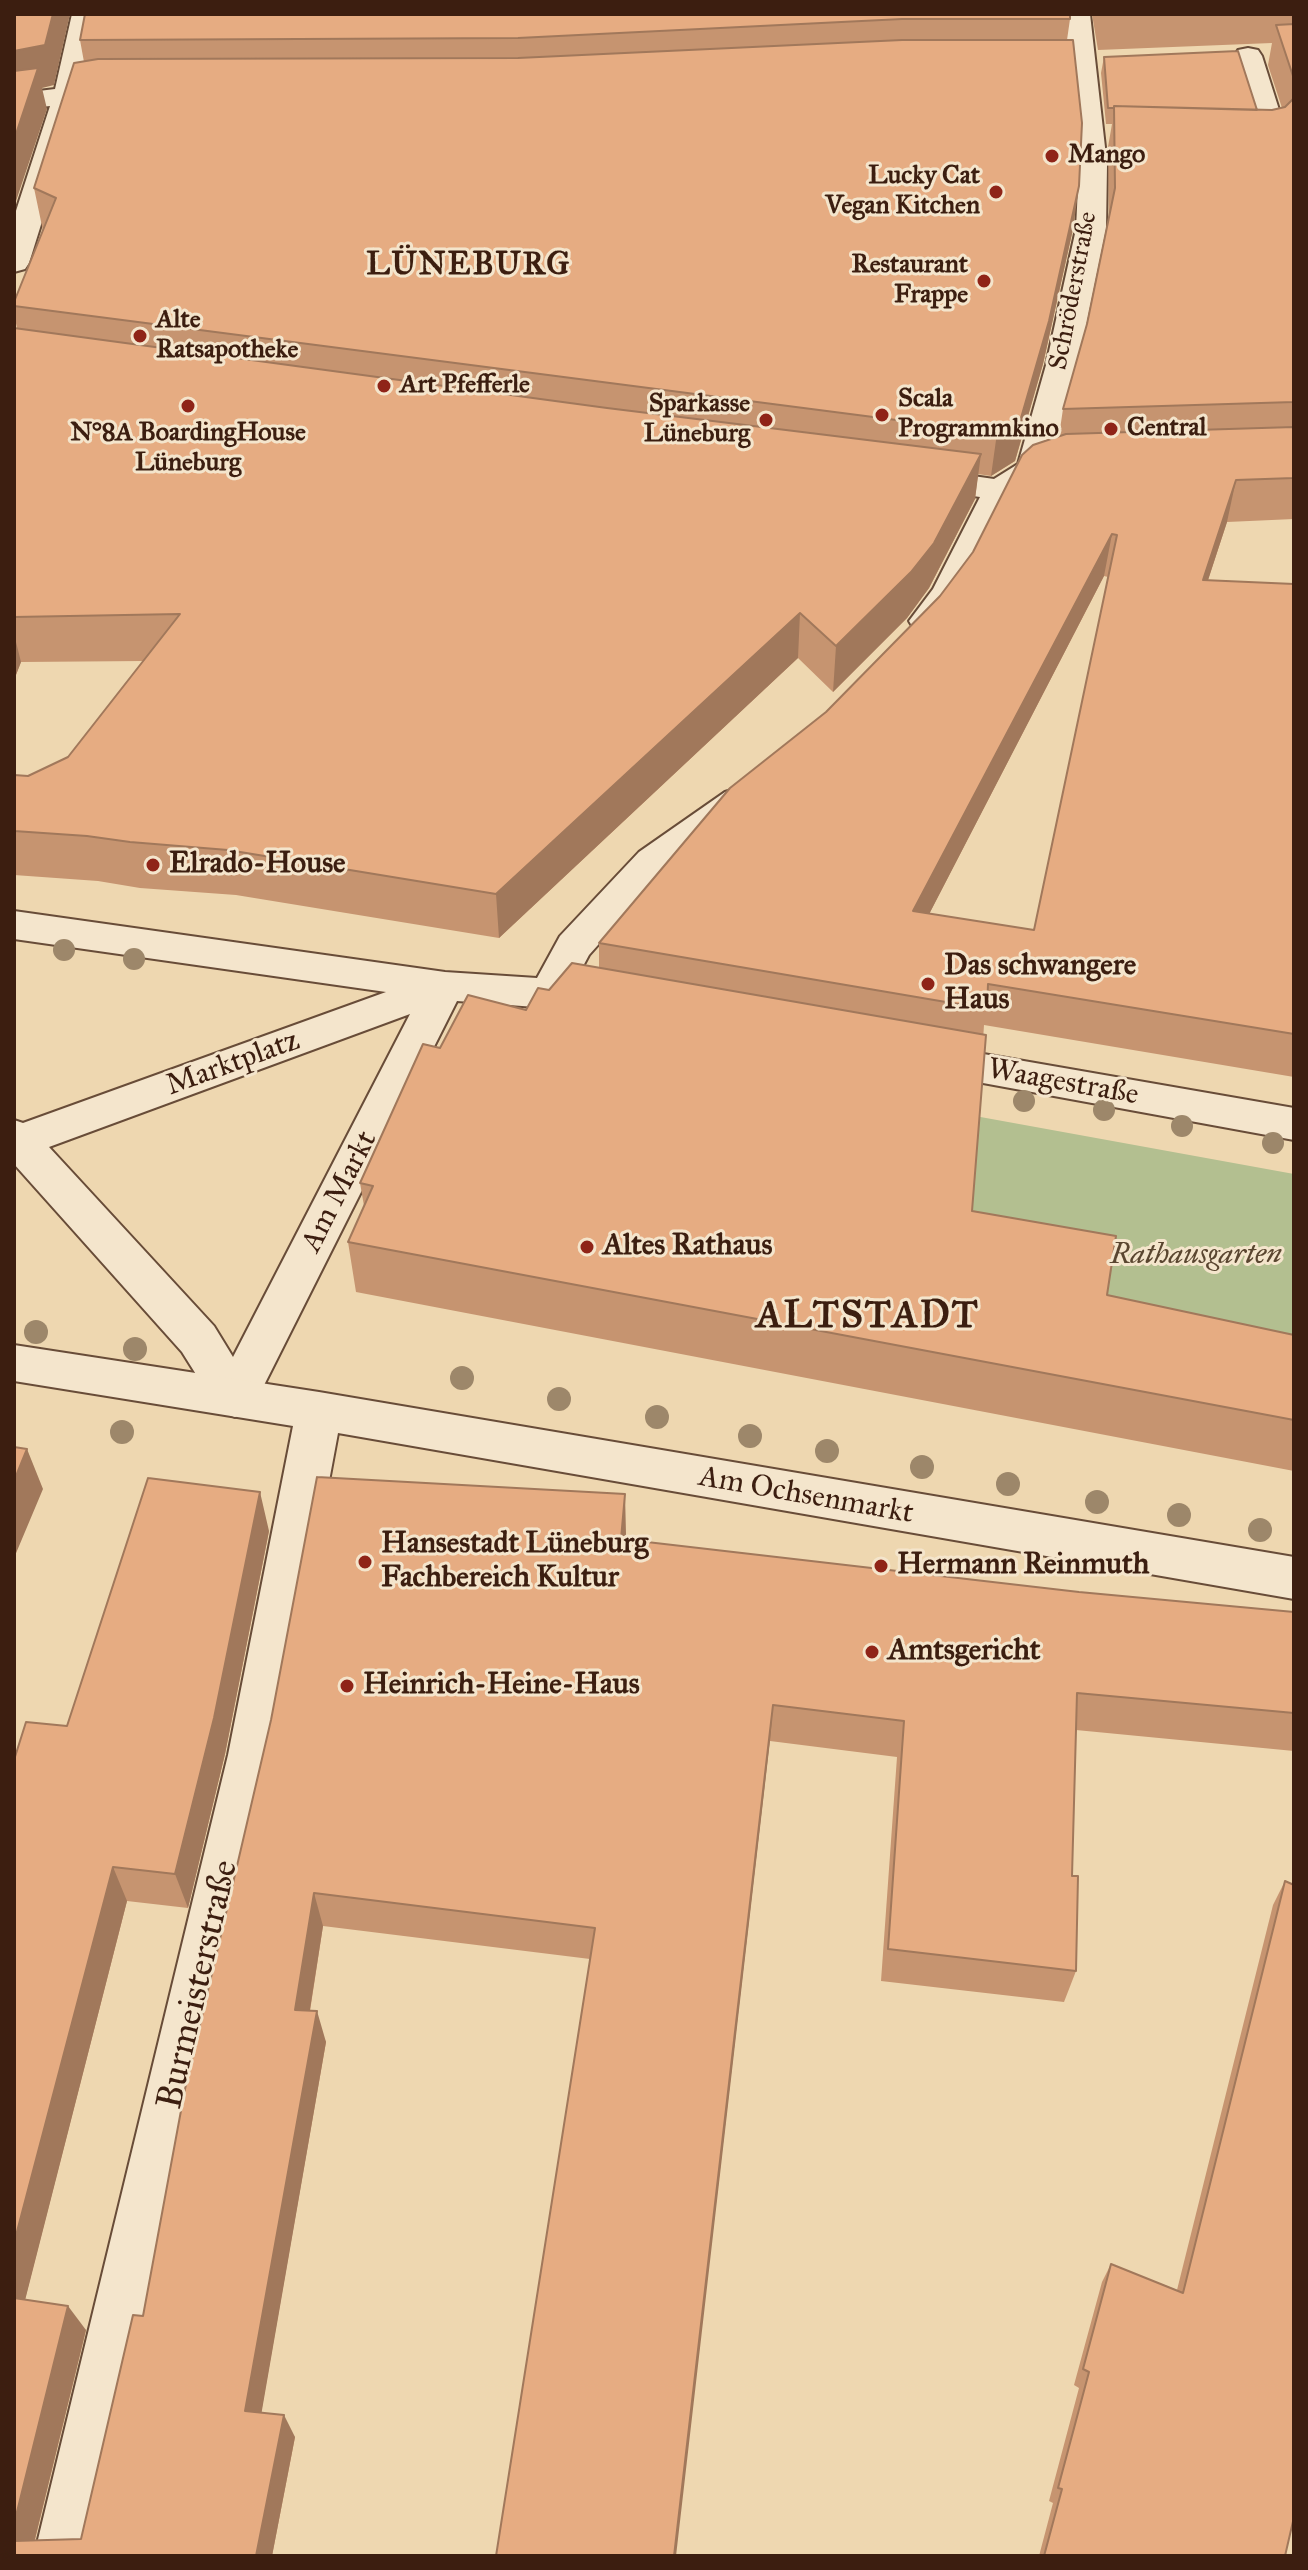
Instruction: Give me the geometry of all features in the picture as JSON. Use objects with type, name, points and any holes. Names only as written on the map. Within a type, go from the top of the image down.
[{"type":"street","points":[[14,263],[68,95],[85,14]]},
{"type":"street","name":"Schröderstraße","points":[[1000,490],[1013,478],[1046,466],[1062,365],[1091,229],[1100,135],[1094,64],[1077,14]]},
{"type":"street","points":[[1218,57],[1278,55]]},
{"type":"street","points":[[1218,138],[1264,140],[1273,135],[1248,56]]},
{"type":"street","points":[[992,70],[1094,64]]},
{"type":"street","points":[[14,102],[105,90],[152,90]]},
{"type":"street","points":[[887,474],[1000,490],[948,593],[900,649]]},
{"type":"street","points":[[548,993],[574,946],[652,861],[760,783]]},
{"type":"street","points":[[14,925],[445,986],[548,993],[627,1006]]},
{"type":"street","name":"Marktplatz","points":[[235,1398],[198,1339],[16,1140],[445,986]]},
{"type":"street","name":"Am Markt","points":[[235,1398],[445,986]]},
{"type":"street","name":"Waagestraße","points":[[893,1053],[1294,1124]]},
{"type":"street","points":[[14,1363],[319,1411]]},
{"type":"street","name":"Am Ochsenmarkt","points":[[319,1411],[1294,1578]]},
{"type":"street","name":"Burmeisterstraße","points":[[65,2556],[253,1755],[319,1411]]},
{"type":"green space","name":"Rathausgarten","points":[[975,1116],[1294,1174],[1294,1387],[961,1296]]},
{"type":"building","points":[[14,14],[53,14],[45,45],[14,51]]},
{"type":"building","points":[[85,14],[1070,14],[1070,19],[902,19],[518,38],[80,40]]},
{"type":"building","points":[[1294,24],[1294,79],[1276,25]]},
{"type":"building","points":[[902,40],[1073,40],[1082,123],[1079,186],[1049,321],[1021,418],[997,433],[14,306],[56,198],[34,188],[74,63],[98,59],[518,58]]},
{"type":"building","points":[[1238,51],[1257,110],[1108,108],[1104,57]]},
{"type":"building","points":[[38,68],[14,140],[14,71]]},
{"type":"building","points":[[1294,98],[1294,402],[1063,409],[1087,324],[1115,188],[1114,106],[1272,110],[1285,107]]},
{"type":"building","points":[[14,328],[607,408],[981,454],[934,543],[911,572],[836,646],[800,613],[496,894],[228,850],[14,831],[14,775],[28,776],[68,757],[180,614],[14,617]]},
{"type":"building","points":[[1294,427],[1294,478],[1236,480],[1203,580],[1294,584],[1294,1034],[988,984],[987,1009],[599,943],[730,788],[826,712],[940,596],[973,552],[1022,455],[1033,445],[1066,434]],"holes":[[[1112,534],[1117,535],[1034,930],[913,911]]]},
{"type":"building","points":[[572,963],[986,1035],[972,1211],[1116,1236],[1107,1295],[1294,1335],[1294,1420],[348,1242],[373,1186],[360,1183],[423,1044],[440,1048],[468,995],[526,1010],[538,988],[549,990]]},
{"type":"building","points":[[14,1447],[27,1449],[14,1481]]},
{"type":"building","points":[[317,1477],[625,1494],[621,1539],[1079,1592],[1294,1612],[1294,1713],[1077,1693],[1072,1876],[1078,1876],[1076,1971],[888,1949],[904,1721],[773,1705],[674,2556],[496,2556],[595,1928],[314,1893],[295,2010],[317,2011],[245,2411],[284,2415],[256,2556],[14,2556],[14,2541],[81,2539],[133,2315],[143,2316],[185,2089],[271,1720]]},
{"type":"building","points":[[148,1478],[260,1492],[214,1718],[175,1874],[113,1867],[14,2243],[14,1760],[26,1722],[67,1726]]},
{"type":"building","points":[[1285,1881],[1294,1885],[1294,2517],[1285,2556],[1044,2556],[1062,2489],[1058,2488],[1089,2372],[1083,2369],[1111,2264],[1183,2293]]},
{"type":"building","points":[[14,2298],[68,2306],[14,2524]]},
{"type":"place","name":"Mango","points":[[1052,156]]},
{"type":"place","name":"Lucky Cat Vegan Kitchen","points":[[996,192]]},
{"type":"place","name":"Restaurant Frappe","points":[[984,281]]},
{"type":"place","name":"Alte Ratsapotheke","points":[[140,336]]},
{"type":"place","name":"Art Pfefferle","points":[[384,386]]},
{"type":"place","name":"N°8A BoardingHouse Lüneburg","points":[[188,406]]},
{"type":"place","name":"Scala Programmkino","points":[[882,415]]},
{"type":"place","name":"Sparkasse Lüneburg","points":[[766,420]]},
{"type":"place","name":"Central","points":[[1111,429]]},
{"type":"place","name":"Elrado-House","points":[[153,865]]},
{"type":"place","name":"Das schwangere Haus","points":[[928,984]]},
{"type":"place","name":"Altes Rathaus","points":[[587,1247]]},
{"type":"place","name":"Hansestadt Lüneburg Fachbereich Kultur","points":[[365,1562]]},
{"type":"place","name":"Hermann Reinmuth","points":[[881,1566]]},
{"type":"place","name":"Amtsgericht","points":[[872,1652]]},
{"type":"place","name":"Heinrich-Heine-Haus","points":[[347,1686]]},
{"type":"district","name":"LÜNEBURG","points":[[469,266]]},
{"type":"district","name":"ALTSTADT","points":[[868,1318]]}]
